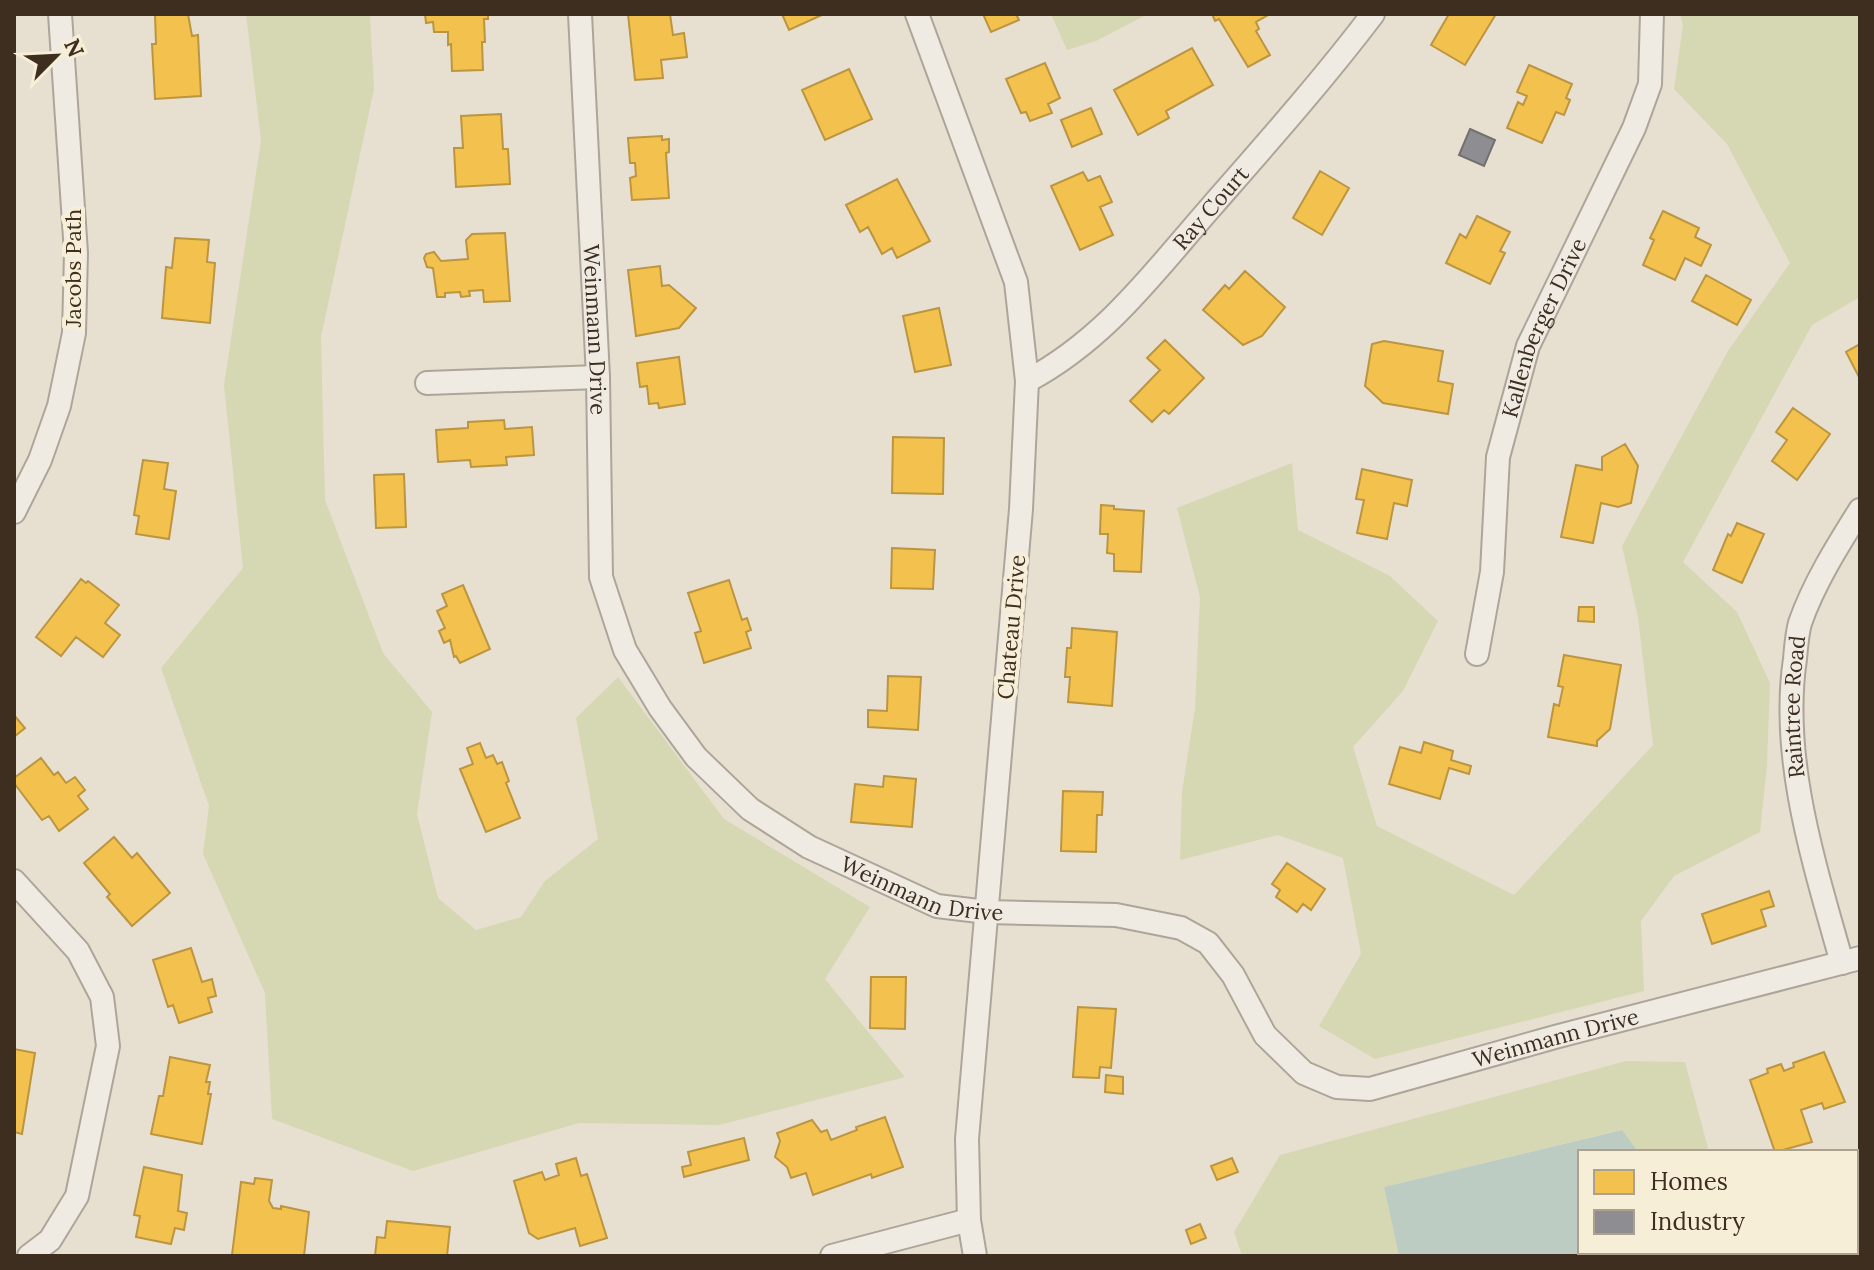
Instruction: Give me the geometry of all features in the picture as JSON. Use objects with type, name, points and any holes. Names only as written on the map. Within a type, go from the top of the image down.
[{"type":"street","name":"Jacobs Path","points":[[14,512],[40,460],[59,406],[74,333],[76,253],[60,14]]},
{"type":"street","name":"Weinmann Drive","points":[[580,14],[598,377],[601,577],[625,650],[660,708],[696,757],[750,809],[809,847],[937,906],[987,912],[1116,915],[1181,928],[1208,943],[1233,975],[1265,1035],[1304,1073],[1337,1087],[1370,1089],[1851,960]]},
{"type":"street","name":"Chateau Drive","points":[[917,14],[1016,282],[1027,381],[1021,509],[967,1139],[969,1220],[975,1256]]},
{"type":"street","name":"Ray Court","points":[[1027,381],[1061,363],[1115,318],[1250,163],[1373,14]]},
{"type":"street","name":"Kallenberger Drive","points":[[1477,654],[1492,572],[1498,457],[1524,360],[1568,259],[1634,128],[1650,84],[1652,14]]},
{"type":"street","points":[[427,383],[598,377]]},
{"type":"street","name":"Raintree Road","points":[[1851,960],[1805,826],[1795,757],[1791,686],[1800,624],[1830,559],[1860,510]]},
{"type":"street","points":[[14,881],[78,951],[102,997],[108,1046],[77,1196],[50,1240],[29,1256]]},
{"type":"street","points":[[832,1256],[969,1220]]},
{"type":"green space","points":[[246,14],[370,14],[374,89],[321,337],[325,500],[383,653],[432,712],[417,814],[438,898],[476,930],[521,917],[545,881],[598,839],[576,718],[618,677],[724,819],[870,907],[825,979],[905,1077],[719,1125],[579,1123],[413,1171],[272,1119],[265,993],[203,854],[209,806],[161,668],[243,568],[224,385],[261,140]]},
{"type":"green space","points":[[1051,14],[1148,14],[1096,41],[1067,50]]},
{"type":"green space","points":[[1680,14],[1860,14],[1860,297],[1812,325],[1683,562],[1737,612],[1770,683],[1767,765],[1760,832],[1674,876],[1641,921],[1644,991],[1375,1059],[1319,1026],[1361,954],[1343,858],[1278,835],[1180,860],[1182,792],[1195,708],[1200,597],[1177,508],[1292,463],[1298,530],[1390,576],[1438,621],[1403,691],[1353,747],[1377,826],[1514,895],[1653,745],[1638,617],[1622,546],[1728,351],[1790,263],[1727,144],[1674,89],[1683,25]]},
{"type":"green space","points":[[1626,1061],[1685,1062],[1708,1150],[1636,1150],[1621,1130],[1384,1187],[1399,1256],[1242,1256],[1234,1232],[1280,1155]]},
{"type":"green space","points":[[1736,1254],[1737,1256],[1664,1256]]},
{"type":"shaded area","points":[[1622,1130],[1637,1150],[1578,1150],[1578,1254],[1664,1254],[1399,1256],[1384,1187]]},
{"type":"building: Homes","points":[[188,14],[192,36],[198,35],[201,96],[155,99],[152,44],[156,44],[155,15]]},
{"type":"building: Homes","points":[[425,14],[488,14],[488,19],[484,19],[483,70],[452,71],[448,32],[434,32],[433,22],[426,23]]},
{"type":"building: Homes","points":[[628,14],[670,14],[673,35],[684,33],[687,57],[661,60],[663,78],[635,80]]},
{"type":"building: Homes","points":[[782,14],[824,14],[789,30]]},
{"type":"building: Homes","points":[[983,14],[1016,14],[1019,20],[991,32]]},
{"type":"building: Homes","points":[[1212,14],[1270,14],[1256,22],[1259,29],[1256,31],[1270,55],[1248,67],[1219,19],[1215,21]]},
{"type":"building: Homes","points":[[1449,14],[1496,14],[1465,65],[1431,45]]},
{"type":"building: Homes","points":[[1192,48],[1213,85],[1166,111],[1169,118],[1138,135],[1114,90]]},
{"type":"building: Homes","points":[[1045,63],[1060,98],[1048,104],[1052,113],[1030,121],[1026,112],[1021,113],[1006,79]]},
{"type":"building: Homes","points":[[1529,65],[1572,84],[1564,115],[1556,112],[1542,143],[1507,128],[1518,102],[1523,105],[1527,96],[1517,92]]},
{"type":"building: Homes","points":[[849,69],[872,119],[825,140],[802,90]]},
{"type":"building: Homes","points":[[1091,108],[1102,134],[1072,147],[1061,120]]},
{"type":"building: Homes","points":[[501,114],[503,149],[508,149],[510,184],[456,187],[454,148],[463,148],[461,116]]},
{"type":"building: Homes","points":[[662,136],[662,140],[669,139],[669,152],[666,153],[669,198],[632,200],[630,178],[636,176],[635,163],[630,163],[628,138]]},
{"type":"building: Homes","points":[[1320,171],[1349,188],[1322,235],[1293,218]]},
{"type":"building: Homes","points":[[1083,172],[1088,181],[1100,176],[1112,202],[1100,207],[1113,235],[1080,250],[1051,186]]},
{"type":"building: Homes","points":[[897,179],[930,241],[897,258],[892,248],[882,254],[868,227],[860,232],[846,205]]},
{"type":"building: Homes","points":[[1663,211],[1699,228],[1695,237],[1711,245],[1701,266],[1685,258],[1675,280],[1643,265],[1654,240],[1650,238]]},
{"type":"building: Homes","points":[[1477,216],[1510,232],[1500,251],[1505,253],[1490,284],[1446,263],[1460,234],[1466,238]]},
{"type":"building: Homes","points":[[505,233],[510,301],[484,302],[483,290],[469,291],[470,296],[461,297],[460,292],[437,297],[433,268],[427,267],[426,254],[434,252],[441,261],[468,259],[466,240],[472,234]]},
{"type":"building: Homes","points":[[175,238],[209,240],[207,262],[215,263],[210,323],[162,318],[166,267],[172,268]]},
{"type":"building: Homes","points":[[660,266],[662,286],[669,285],[696,308],[679,328],[636,336],[628,270]]},
{"type":"building: Homes","points":[[1245,271],[1285,307],[1262,336],[1243,345],[1203,310],[1225,285],[1229,289]]},
{"type":"building: Homes","points":[[1706,275],[1751,300],[1737,325],[1692,301]]},
{"type":"building: Homes","points":[[939,308],[951,365],[915,372],[903,316]]},
{"type":"building: Homes","points":[[1165,340],[1204,378],[1169,414],[1164,410],[1152,422],[1130,401],[1160,370],[1147,358]]},
{"type":"building: Homes","points":[[1384,341],[1443,351],[1438,381],[1453,384],[1448,414],[1383,403],[1365,386],[1372,344]]},
{"type":"building: Homes","points":[[1860,344],[1860,379],[1846,352]]},
{"type":"building: Homes","points":[[679,357],[685,404],[659,408],[658,403],[649,404],[647,386],[640,387],[637,363]]},
{"type":"building: Homes","points":[[1793,408],[1830,434],[1797,480],[1772,461],[1787,440],[1776,432]]},
{"type":"building: Homes","points":[[504,420],[505,429],[532,427],[534,455],[506,457],[507,465],[471,467],[470,460],[438,462],[436,430],[468,428],[468,422]]},
{"type":"building: Homes","points":[[893,437],[944,438],[943,494],[892,493]]},
{"type":"building: Homes","points":[[1625,444],[1638,466],[1631,503],[1618,507],[1601,503],[1593,543],[1561,537],[1576,465],[1602,470],[1602,457]]},
{"type":"building: Homes","points":[[143,460],[168,463],[164,489],[176,491],[169,539],[136,534],[139,516],[134,515]]},
{"type":"building: Homes","points":[[1362,469],[1412,480],[1407,506],[1394,503],[1387,539],[1357,533],[1364,500],[1356,499]]},
{"type":"building: Homes","points":[[404,474],[406,527],[376,528],[374,475]]},
{"type":"building: Homes","points":[[1101,505],[1144,511],[1141,572],[1114,571],[1114,554],[1107,553],[1108,534],[1100,534]]},
{"type":"building: Homes","points":[[1737,523],[1764,534],[1742,583],[1713,570],[1728,534],[1731,536]]},
{"type":"building: Homes","points":[[892,548],[935,550],[933,589],[891,588]]},
{"type":"building: Homes","points":[[81,579],[119,605],[105,623],[120,635],[103,657],[76,637],[61,656],[36,637]]},
{"type":"building: Homes","points":[[729,580],[742,620],[747,618],[751,630],[746,632],[751,648],[704,663],[695,633],[701,631],[688,593]]},
{"type":"building: Homes","points":[[463,585],[490,649],[460,663],[454,657],[450,640],[444,643],[439,631],[445,628],[437,611],[447,606],[442,594]]},
{"type":"building: Homes","points":[[1579,607],[1594,607],[1594,622],[1578,621]]},
{"type":"building: Homes","points":[[1072,628],[1117,632],[1112,706],[1068,702],[1070,677],[1065,677]]},
{"type":"building: Homes","points":[[1564,655],[1621,665],[1610,729],[1597,741],[1597,746],[1548,737],[1554,704],[1559,706],[1563,687],[1558,686]]},
{"type":"building: Homes","points":[[888,676],[921,677],[918,730],[868,727],[868,710],[887,711]]},
{"type":"building: Homes","points":[[14,715],[25,728],[14,737]]},
{"type":"building: Homes","points":[[1424,742],[1453,751],[1451,760],[1471,766],[1469,774],[1449,768],[1440,799],[1389,784],[1400,747],[1421,753]]},
{"type":"building: Homes","points":[[480,743],[486,758],[493,755],[497,764],[502,762],[509,781],[506,783],[520,818],[486,832],[460,769],[473,764],[467,748]]},
{"type":"building: Homes","points":[[41,758],[54,775],[58,772],[66,783],[75,777],[85,790],[78,796],[88,809],[59,831],[49,816],[42,820],[14,783],[14,778]]},
{"type":"building: Homes","points":[[884,776],[916,779],[912,827],[851,822],[855,784],[883,787]]},
{"type":"building: Homes","points":[[1063,791],[1103,792],[1102,815],[1097,815],[1096,852],[1061,851]]},
{"type":"building: Homes","points":[[114,837],[132,858],[137,853],[170,893],[132,926],[84,863]]},
{"type":"building: Homes","points":[[1287,863],[1325,889],[1311,910],[1303,904],[1297,912],[1276,897],[1280,890],[1272,884]]},
{"type":"building: Homes","points":[[1769,891],[1774,906],[1761,910],[1766,926],[1712,944],[1702,914]]},
{"type":"building: Homes","points":[[191,948],[202,982],[212,979],[216,996],[208,998],[212,1012],[179,1023],[173,1005],[168,1007],[153,960]]},
{"type":"building: Homes","points":[[871,977],[906,977],[905,1029],[870,1028]]},
{"type":"building: Homes","points":[[1078,1007],[1116,1009],[1111,1068],[1100,1067],[1099,1078],[1073,1077]]},
{"type":"building: Homes","points":[[14,1049],[35,1053],[22,1134],[14,1132]]},
{"type":"building: Homes","points":[[1824,1052],[1845,1102],[1824,1109],[1822,1103],[1801,1110],[1812,1142],[1774,1150],[1750,1080],[1781,1064],[1784,1071],[1794,1067],[1793,1063]]},
{"type":"building: Homes","points":[[170,1057],[210,1065],[206,1082],[210,1082],[208,1094],[211,1094],[202,1144],[151,1134],[159,1096],[163,1096]]},
{"type":"building: Homes","points":[[1106,1075],[1123,1077],[1123,1094],[1105,1092]]},
{"type":"building: Homes","points":[[885,1117],[903,1167],[872,1178],[871,1174],[813,1195],[806,1173],[791,1178],[787,1167],[775,1157],[780,1141],[777,1133],[812,1120],[821,1132],[827,1130],[831,1140]]},
{"type":"building: Homes","points":[[744,1138],[749,1160],[684,1177],[682,1167],[691,1165],[688,1152]]},
{"type":"building: Homes","points":[[576,1158],[581,1176],[587,1174],[607,1238],[580,1246],[575,1228],[538,1239],[529,1233],[514,1181],[542,1172],[545,1180],[559,1175],[556,1164]]},
{"type":"building: Homes","points":[[1232,1158],[1238,1172],[1217,1180],[1211,1166]]},
{"type":"building: Homes","points":[[144,1167],[182,1175],[178,1211],[187,1213],[184,1230],[175,1228],[171,1244],[136,1237],[140,1216],[134,1215]]},
{"type":"building: Homes","points":[[255,1178],[272,1180],[269,1201],[273,1208],[281,1209],[281,1206],[309,1212],[304,1256],[232,1255],[241,1182],[254,1184]]},
{"type":"building: Homes","points":[[387,1221],[450,1227],[447,1256],[375,1256],[377,1237],[385,1238]]},
{"type":"building: Homes","points":[[1200,1224],[1206,1238],[1191,1244],[1186,1230]]},
{"type":"building: Industry","points":[[1470,129],[1495,140],[1484,166],[1459,155]]}]
